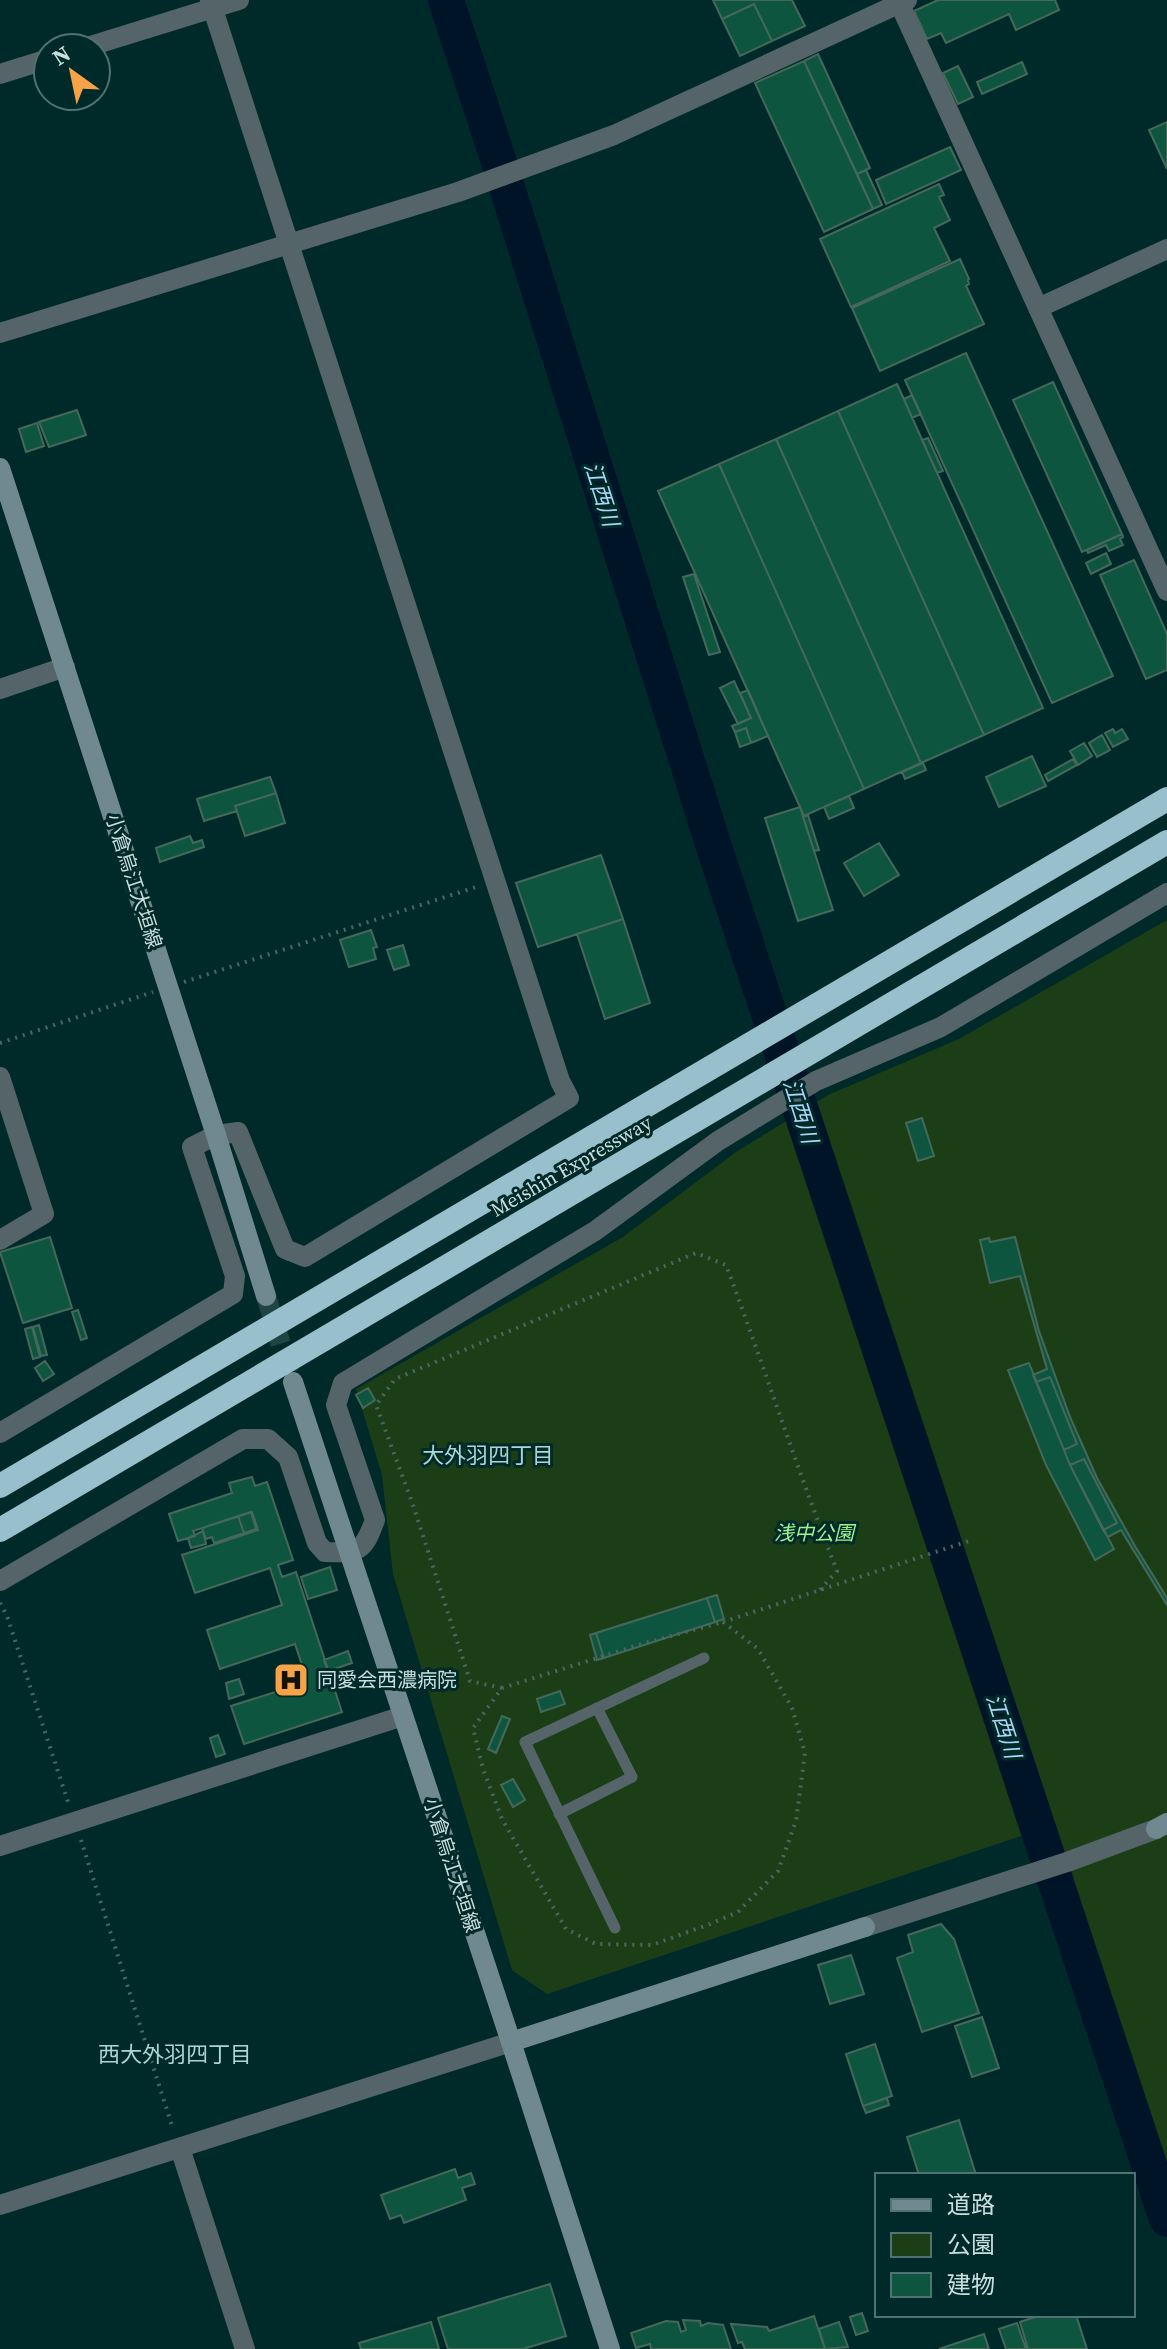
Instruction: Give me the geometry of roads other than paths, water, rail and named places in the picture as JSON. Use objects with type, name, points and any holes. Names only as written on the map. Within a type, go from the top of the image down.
[{"type":"highway","name":"Meishin Expressway","points":[[0,1486],[1167,799]]},
{"type":"highway","name":"Meishin Expressway","points":[[0,1530],[1167,842]]},
{"type":"main road","name":"小倉烏江大垣線","points":[[0,468],[266,1296]]},
{"type":"main road","name":"小倉烏江大垣線","points":[[293,1382],[610,2349]]},
{"type":"main road","points":[[511,2042],[865,1927]]},
{"type":"street","points":[[112,38],[211,4],[239,0]]},
{"type":"street","points":[[0,333],[458,192],[530,166],[614,135],[901,1],[1167,591]]},
{"type":"street","points":[[0,1433],[233,1294],[235,1276],[192,1147],[216,1135],[238,1132],[285,1249],[305,1257],[569,1098],[560,1081],[494,882],[211,4]]},
{"type":"street","points":[[0,74],[32,64]]},
{"type":"street","points":[[1038,308],[1167,249]]},
{"type":"street","points":[[0,689],[65,667]]},
{"type":"street","points":[[0,1581],[243,1439],[268,1439],[288,1457],[317,1543],[325,1552],[350,1553],[366,1544],[375,1520],[336,1405],[343,1383],[595,1231],[718,1141],[816,1081],[941,1027],[1167,893]]},
{"type":"street","points":[[0,1077],[44,1214],[0,1240]]},
{"type":"street","points":[[0,1846],[403,1716]]},
{"type":"street","points":[[865,1927],[1067,1862],[1161,1826]]},
{"type":"street","points":[[0,2205],[511,2042]]},
{"type":"street","points":[[180,2148],[245,2349]]},
{"type":"lane","points":[[615,1928],[525,1742],[704,1658]]},
{"type":"lane","points":[[559,1814],[632,1777],[597,1708]]},
{"type":"waterway","name":"江西川","points":[[446,0],[714,847],[1167,2219]]},
{"type":"tunnel","points":[[266,1296],[290,1374]]},
{"type":"place","name":"同愛会西濃病院","points":[[291,1680]]},
{"type":"district","name":"大外羽四丁目","points":[[488,1455]]},
{"type":"district","name":"西大外羽四丁目","points":[[175,2054]]},
{"type":"park label","name":"浅中公園","points":[[814,1533]]}]
